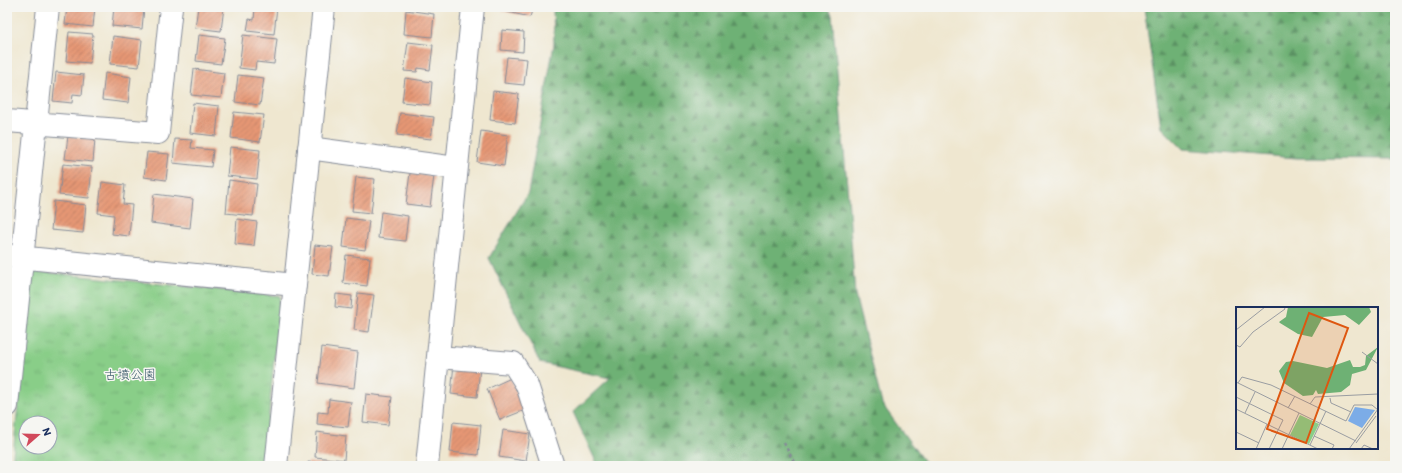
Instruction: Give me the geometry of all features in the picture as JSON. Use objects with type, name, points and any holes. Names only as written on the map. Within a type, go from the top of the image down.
[{"type":"street","points":[[7,406],[15,257],[36,124],[48,7]]},
{"type":"street","points":[[7,121],[158,133],[171,7]]},
{"type":"street","points":[[276,466],[324,7]]},
{"type":"street","points":[[428,466],[456,168],[474,7]]},
{"type":"street","points":[[309,148],[456,168]]},
{"type":"street","points":[[15,257],[295,285]]},
{"type":"street","points":[[438,357],[513,363],[527,384],[553,466]]},
{"type":"path","points":[[784,443],[796,466]]},
{"type":"green space","points":[[553,7],[828,7],[832,15],[855,295],[882,404],[927,466],[598,466],[573,412],[610,378],[540,363],[489,258],[528,193],[554,44]]},
{"type":"green space","points":[[1144,7],[1395,7],[1395,159],[1297,158],[1183,149],[1161,127]]},
{"type":"green space","name":"古墳公園","points":[[31,271],[280,296],[264,466],[12,466]]},
{"type":"building","points":[[67,7],[95,7],[93,27],[65,24]]},
{"type":"building","points":[[114,7],[144,7],[142,29],[112,26]]},
{"type":"building","points":[[198,7],[224,7],[221,31],[195,28]]},
{"type":"building","points":[[255,7],[277,7],[274,34],[247,31],[249,19],[254,20]]},
{"type":"building","points":[[504,7],[533,7],[530,17],[503,11]]},
{"type":"building","points":[[406,10],[434,14],[432,37],[404,34]]},
{"type":"building","points":[[502,30],[524,32],[523,52],[501,50]]},
{"type":"building","points":[[69,32],[93,34],[90,63],[66,61]]},
{"type":"building","points":[[199,35],[225,38],[221,64],[196,61]]},
{"type":"building","points":[[243,35],[277,39],[274,64],[256,62],[255,70],[239,68]]},
{"type":"building","points":[[113,36],[142,40],[139,67],[110,64]]},
{"type":"building","points":[[408,42],[433,45],[430,70],[418,68],[417,72],[404,71]]},
{"type":"building","points":[[507,57],[527,59],[524,85],[504,83]]},
{"type":"building","points":[[194,69],[224,73],[221,98],[191,95]]},
{"type":"building","points":[[56,72],[84,75],[82,95],[73,94],[72,103],[53,101]]},
{"type":"building","points":[[105,73],[131,77],[128,103],[102,100]]},
{"type":"building","points":[[238,75],[264,78],[260,105],[235,102]]},
{"type":"building","points":[[405,78],[432,82],[430,105],[402,102]]},
{"type":"building","points":[[493,91],[519,94],[515,123],[490,120]]},
{"type":"building","points":[[193,103],[219,106],[216,136],[190,133]]},
{"type":"building","points":[[234,112],[264,115],[260,142],[231,138]]},
{"type":"building","points":[[400,113],[434,117],[431,139],[397,135]]},
{"type":"building","points":[[481,131],[508,135],[504,166],[477,162]]},
{"type":"building","points":[[68,136],[95,139],[93,162],[65,159]]},
{"type":"building","points":[[175,139],[192,140],[191,148],[213,150],[211,167],[173,163]]},
{"type":"building","points":[[230,147],[260,150],[257,179],[227,176]]},
{"type":"building","points":[[147,152],[169,154],[166,180],[144,177]]},
{"type":"building","points":[[63,164],[92,167],[89,198],[59,195]]},
{"type":"building","points":[[410,173],[434,176],[430,207],[406,204]]},
{"type":"building","points":[[356,177],[375,179],[371,213],[352,211]]},
{"type":"building","points":[[229,180],[257,184],[253,216],[226,213]]},
{"type":"building","points":[[102,182],[125,185],[123,204],[132,205],[129,236],[112,234],[114,215],[98,213]]},
{"type":"building","points":[[154,194],[193,199],[190,228],[151,223]]},
{"type":"building","points":[[54,201],[86,205],[83,233],[51,230]]},
{"type":"building","points":[[381,212],[408,216],[405,241],[378,238]]},
{"type":"building","points":[[346,218],[369,221],[365,250],[343,247]]},
{"type":"building","points":[[237,219],[257,222],[254,246],[235,244]]},
{"type":"building","points":[[315,245],[333,247],[329,276],[312,274]]},
{"type":"building","points":[[346,255],[370,258],[367,286],[343,283]]},
{"type":"building","points":[[358,293],[374,295],[369,332],[354,330]]},
{"type":"building","points":[[336,294],[352,296],[351,309],[335,307]]},
{"type":"building","points":[[322,347],[358,352],[354,388],[318,383]]},
{"type":"building","points":[[454,364],[480,367],[477,397],[451,394]]},
{"type":"building","points":[[511,378],[525,410],[500,420],[487,389]]},
{"type":"building","points":[[366,394],[392,397],[388,425],[363,422]]},
{"type":"building","points":[[329,399],[351,402],[348,427],[317,424],[318,412],[328,413]]},
{"type":"building","points":[[453,422],[481,425],[478,455],[450,452]]},
{"type":"building","points":[[503,430],[530,434],[526,461],[499,457]]},
{"type":"building","points":[[317,432],[346,436],[344,460],[315,457]]},
{"type":"building","points":[[308,462],[329,465],[308,466]]}]
